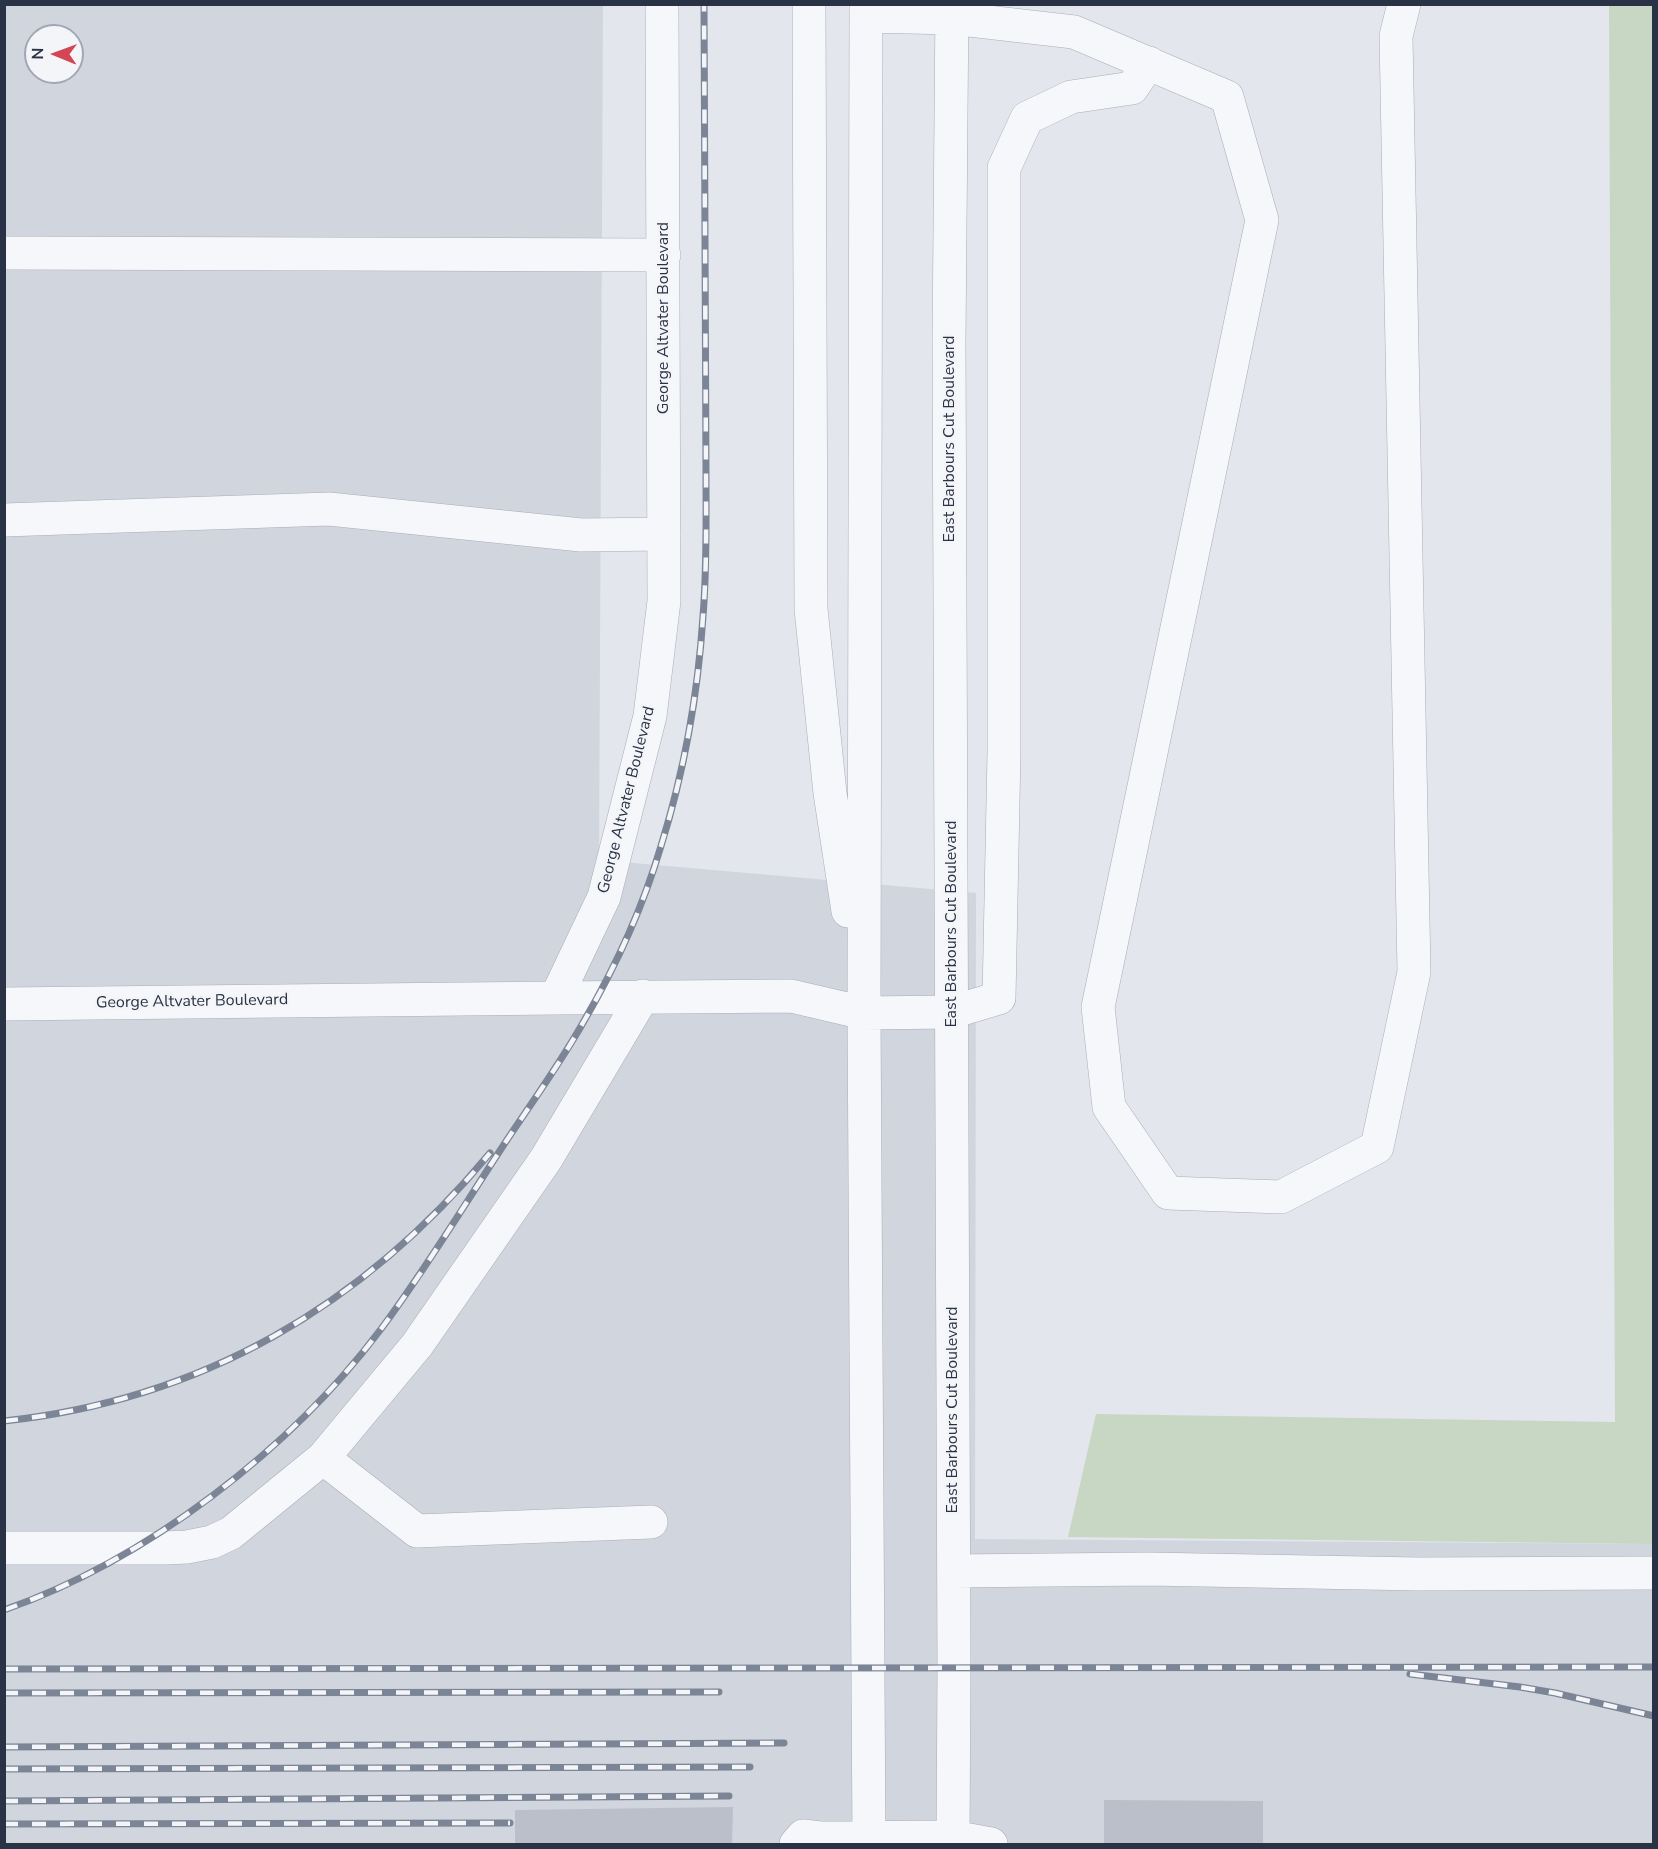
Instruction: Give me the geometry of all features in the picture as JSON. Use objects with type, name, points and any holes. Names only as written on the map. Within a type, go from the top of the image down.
[{"type":"street","name":"George Altvater Boulevard","points":[[4,1004],[556,998],[604,897],[650,716],[664,601],[662,4]]},
{"type":"street","points":[[809,4],[811,609],[830,793],[864,1013]]},
{"type":"street","points":[[1378,4],[1396,36]]},
{"type":"street","points":[[869,1841],[864,1013],[866,10],[952,11],[1074,32],[1227,97],[1262,220],[1098,1007],[1109,1107],[1168,1193],[1281,1197],[1377,1147],[1414,972],[1396,36],[1404,4]]},
{"type":"street","name":"East Barbours Cut Boulevard","points":[[952,11],[949,341],[953,1841]]},
{"type":"street","points":[[556,998],[791,996],[864,1013],[952,1012],[999,998],[1004,752],[1004,168],[1027,118],[1071,97],[1132,88],[1149,63]]},
{"type":"street","points":[[4,253],[664,255]]},
{"type":"street","points":[[4,520],[329,509],[581,536],[664,534]]},
{"type":"street","points":[[4,1548],[165,1548],[212,1542],[231,1533],[323,1458],[417,1345],[546,1159],[643,996]]},
{"type":"street","points":[[323,1458],[417,1531],[651,1521]]},
{"type":"street","points":[[954,1571],[1148,1569],[1418,1574],[1653,1573]]},
{"type":"street","points":[[796,1845],[803,1836],[869,1841],[953,1841],[991,1845]]},
{"type":"shaded area","points":[[5,5],[603,5],[599,860],[976,893],[975,1539],[1653,1544],[1653,1844],[5,1844]]},
{"type":"green space","points":[[1609,5],[1654,5],[1653,1544],[1068,1537],[1096,1414],[1615,1422]]},
{"type":"building","points":[[1104,1800],[1263,1801],[1263,1844],[1104,1844]]},
{"type":"building","points":[[733,1807],[732,1844],[515,1844],[515,1810]]},
{"type":"railway","points":[[4,1610],[58,1588],[111,1562],[162,1531],[212,1496],[260,1457],[345,1373],[381,1329],[413,1284],[555,1069],[596,1000],[628,936],[654,869],[677,790],[694,704],[701,645],[706,528],[704,4]]},
{"type":"railway","points":[[4,1421],[77,1410],[146,1392],[212,1367],[274,1336],[333,1299],[389,1256],[441,1207],[490,1153]]},
{"type":"railway","points":[[4,1669],[1654,1667]]},
{"type":"railway","points":[[1410,1674],[1555,1693],[1654,1716]]},
{"type":"railway","points":[[4,1693],[719,1692]]},
{"type":"railway","points":[[4,1747],[784,1743]]},
{"type":"railway","points":[[4,1769],[750,1767]]},
{"type":"railway","points":[[4,1801],[729,1796]]},
{"type":"railway","points":[[4,1824],[510,1823]]}]
